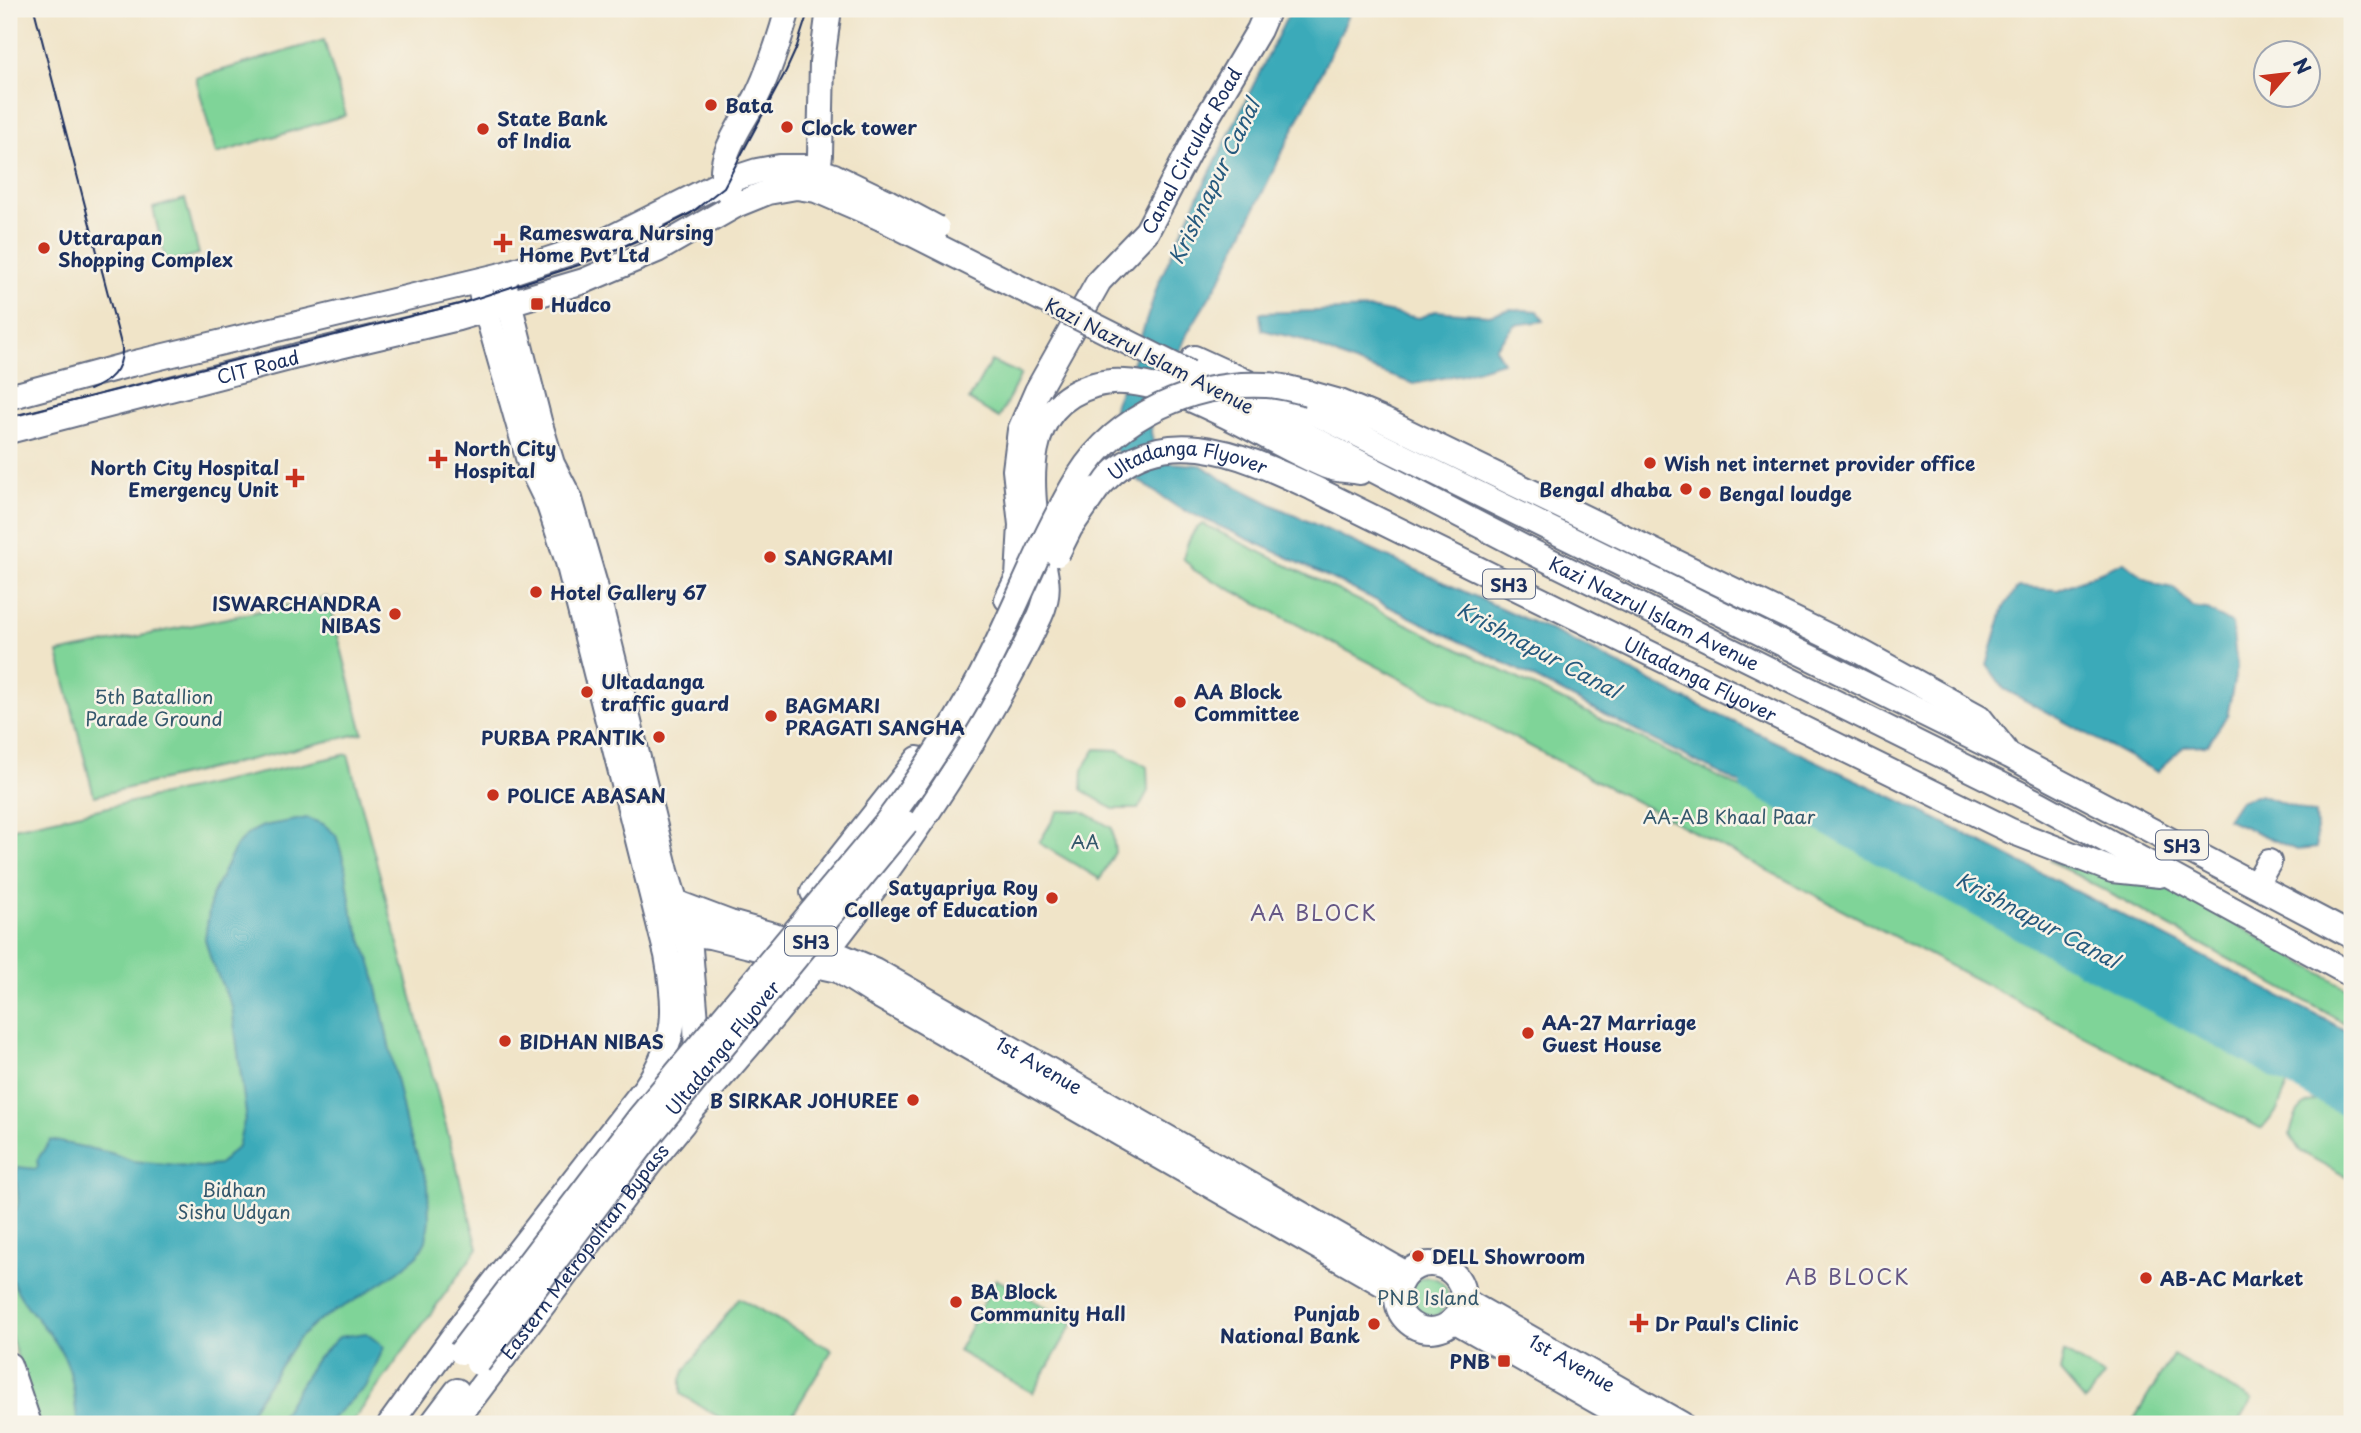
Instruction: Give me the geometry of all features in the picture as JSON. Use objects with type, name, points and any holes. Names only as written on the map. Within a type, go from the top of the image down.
[{"type":"main road","points":[[736,205],[723,182],[729,149],[757,95],[788,9]]},
{"type":"main road","points":[[817,180],[822,62],[829,9]]},
{"type":"main road","name":"Canal Circular Road","points":[[771,943],[914,765],[966,684],[1018,577],[1021,525],[1015,470],[1020,430],[1037,390],[1099,281],[1147,231],[1205,121],[1259,30],[1268,9]]},
{"type":"main road","points":[[9,397],[131,364],[502,275],[605,241],[723,182],[779,167],[807,167],[817,180]]},
{"type":"main road","name":"CIT Road","points":[[9,431],[498,307],[604,274],[657,250],[736,205],[768,192],[817,180]]},
{"type":"main road","name":"Kazi Nazrul Islam Avenue","points":[[817,180],[885,210],[1191,365],[1387,477],[1565,569],[1985,776],[2176,877],[2352,975]]},
{"type":"main road","points":[[498,307],[502,275]]},
{"type":"main road","points":[[390,1424],[471,1311],[658,1069],[675,1016],[672,931],[665,902],[666,871],[594,585],[570,499],[552,464],[498,307],[478,282]]},
{"type":"main road","name":"Kazi Nazrul Islam Avenue","points":[[1191,365],[1321,416],[2010,756],[2352,936]]},
{"type":"main road","points":[[689,1114],[734,1064],[821,957],[908,840],[989,712],[1042,613],[1049,585],[1039,538],[1033,486],[1036,444],[1045,421],[1056,406],[1072,394],[1108,382],[1139,384],[1213,409],[1329,467],[1387,477]]},
{"type":"main road","name":"Ultadanga Flyover","points":[[432,1424],[470,1357],[640,1117],[901,804],[952,726],[986,666],[1080,475],[1109,440],[1152,411],[1200,391],[1257,384],[1288,388],[1340,402],[1383,420],[1861,652],[1979,717],[2010,756]]},
{"type":"main road","name":"Ultadanga Flyover","points":[[408,1424],[470,1357],[904,826],[979,713],[1070,528],[1102,482],[1118,468],[1138,457],[1166,449],[1196,447],[1219,450],[1257,462],[2011,831],[2112,870],[2176,877]]},
{"type":"main road","points":[[2256,884],[2269,862]]},
{"type":"main road","points":[[665,902],[730,923],[771,943]]},
{"type":"main road","points":[[672,931],[771,943],[821,957],[876,994],[1246,1194],[1401,1283]]},
{"type":"main road","name":"Eastern Metropolitan Bypass","points":[[453,1424],[689,1114],[696,1063],[695,982],[690,949],[672,931]]},
{"type":"main road","points":[[1420,1264],[1446,1267],[1461,1285],[1459,1310],[1438,1329],[1429,1330],[1413,1325],[1401,1314],[1401,1283],[1420,1264]]},
{"type":"main road","name":"1st Avenue","points":[[1459,1310],[1656,1418],[1681,1424]]},
{"type":"main road","name":"1st Avenue","points":[[1459,1310],[1637,1424]]},
{"type":"main road","points":[[9,1365],[29,1424]]},
{"type":"green space","points":[[324,40],[346,115],[216,154],[196,78]]},
{"type":"green space","points":[[185,199],[199,254],[166,263],[153,208]]},
{"type":"green space","points":[[991,361],[1021,374],[999,418],[969,400]]},
{"type":"green space","name":"AA-AB Khaal Paar","points":[[1203,524],[1741,788],[2275,1070],[2284,1075],[2288,1083],[2277,1111],[2262,1129],[1195,571],[1183,558],[1192,534]]},
{"type":"green space","name":"5th Batallion Parade Ground","points":[[328,597],[363,733],[94,796],[58,653]]},
{"type":"green space","name":"AA","points":[[1096,749],[1118,750],[1147,767],[1148,791],[1138,809],[1113,809],[1082,790],[1083,769]]},
{"type":"green space","name":"Bidhan Sishu Udyan","points":[[348,754],[478,1248],[351,1424],[38,1424],[9,1330],[9,829]]},
{"type":"green space","name":"AA","points":[[1058,811],[1082,811],[1112,828],[1115,852],[1100,879],[1039,843]]},
{"type":"green space","points":[[2049,860],[2173,888],[2352,991],[2352,1027]]},
{"type":"green space","points":[[2322,1099],[2352,1116],[2352,1180],[2300,1151],[2290,1135],[2299,1111]]},
{"type":"green space","name":"PNB Island","points":[[1428,1277],[1442,1283],[1448,1297],[1442,1311],[1428,1317],[1414,1311],[1408,1297],[1414,1283]]},
{"type":"green space","points":[[996,1279],[1073,1323],[1033,1393],[958,1351]]},
{"type":"green space","points":[[739,1298],[832,1350],[787,1424],[730,1424],[681,1394],[684,1372]]},
{"type":"green space","points":[[2064,1352],[2104,1376],[2085,1401],[2060,1372]]},
{"type":"green space","points":[[2173,1355],[2252,1400],[2238,1424],[2131,1424]]},
{"type":"water","points":[[1291,9],[1352,9],[1221,278],[1187,334],[1152,420],[1151,432],[1155,449],[1162,458],[1171,463],[1201,465],[1222,479],[1283,510],[1563,636],[1679,696],[1903,802],[2352,1034],[2352,1107],[2093,971],[1897,863],[1515,668],[1285,556],[1177,507],[1129,474],[1113,444],[1110,432],[1115,403],[1133,361],[1158,284]]},
{"type":"water","points":[[1374,309],[1419,318],[1435,311],[1489,315],[1511,309],[1538,311],[1544,321],[1515,325],[1495,348],[1503,362],[1414,384],[1349,361],[1300,339],[1262,330],[1260,313]]},
{"type":"water","points":[[2124,562],[2144,578],[2158,585],[2174,588],[2192,607],[2206,609],[2232,624],[2237,667],[2227,716],[2207,745],[2184,746],[2157,772],[2004,689],[1987,665],[2004,607],[2018,587],[2058,590]]},
{"type":"water","points":[[2259,795],[2315,814],[2317,848],[2296,850],[2227,819],[2239,801]]},
{"type":"water","points":[[307,818],[323,824],[336,835],[345,865],[352,913],[373,969],[406,1125],[428,1184],[429,1220],[426,1241],[418,1255],[399,1271],[319,1320],[298,1339],[242,1424],[78,1424],[73,1385],[66,1361],[13,1284],[9,1271],[8,1227],[18,1203],[18,1167],[36,1169],[37,1160],[51,1140],[111,1153],[133,1161],[200,1167],[219,1165],[238,1146],[246,1114],[232,1007],[211,960],[205,939],[211,897],[236,846],[249,833],[263,826]]},
{"type":"water","points":[[366,1333],[384,1347],[367,1385],[326,1424],[284,1424],[279,1419],[315,1361],[339,1337]]},
{"type":"waterway","name":"Krishnapur Canal","points":[[1747,785],[2352,1113]]},
{"type":"tram line","points":[[34,9],[122,348],[120,363],[113,375],[89,390]]},
{"type":"tram line","points":[[9,417],[459,304],[579,265],[641,239],[691,213],[724,187],[786,71],[809,9]]},
{"type":"place","name":"Bata","points":[[711,105]]},
{"type":"place","name":"Clock tower","points":[[787,127]]},
{"type":"place","name":"State Bank of India","points":[[483,129]]},
{"type":"place","name":"Rameswara Nursing Home Pvt Ltd","points":[[503,243]]},
{"type":"place","name":"Uttarapan Shopping Complex","points":[[44,248]]},
{"type":"place","name":"Hudco","points":[[537,304]]},
{"type":"place","name":"North City Hospital","points":[[438,459]]},
{"type":"place","name":"Wish net internet provider office","points":[[1650,463]]},
{"type":"place","name":"North City Hospital Emergency Unit","points":[[295,478]]},
{"type":"place","name":"Bengal dhaba","points":[[1686,489]]},
{"type":"place","name":"Bengal loudge","points":[[1705,493]]},
{"type":"place","name":"SANGRAMI","points":[[770,557]]},
{"type":"place","name":"Hotel Gallery 67","points":[[536,592]]},
{"type":"place","name":"ISWARCHANDRA NIBAS","points":[[395,614]]},
{"type":"place","name":"Ultadanga traffic guard","points":[[587,692]]},
{"type":"place","name":"AA Block Committee","points":[[1180,702]]},
{"type":"place","name":"BAGMARI PRAGATI SANGHA","points":[[771,716]]},
{"type":"place","name":"PURBA PRANTIK","points":[[659,737]]},
{"type":"place","name":"POLICE ABASAN","points":[[493,795]]},
{"type":"place","name":"Satyapriya Roy College of Education","points":[[1052,898]]},
{"type":"place","name":"AA-27 Marriage Guest House","points":[[1528,1033]]},
{"type":"place","name":"BIDHAN NIBAS","points":[[505,1041]]},
{"type":"place","name":"B SIRKAR JOHUREE","points":[[913,1100]]},
{"type":"place","name":"DELL Showroom","points":[[1418,1256]]},
{"type":"place","name":"AB-AC Market","points":[[2146,1278]]},
{"type":"place","name":"BA Block Community Hall","points":[[956,1302]]},
{"type":"place","name":"Dr Paul's Clinic","points":[[1639,1323]]},
{"type":"place","name":"Punjab National Bank","points":[[1374,1324]]},
{"type":"place","name":"PNB","points":[[1504,1361]]},
{"type":"district","name":"AA BLOCK","points":[[1314,912]]},
{"type":"district","name":"AB BLOCK","points":[[1848,1276]]}]
